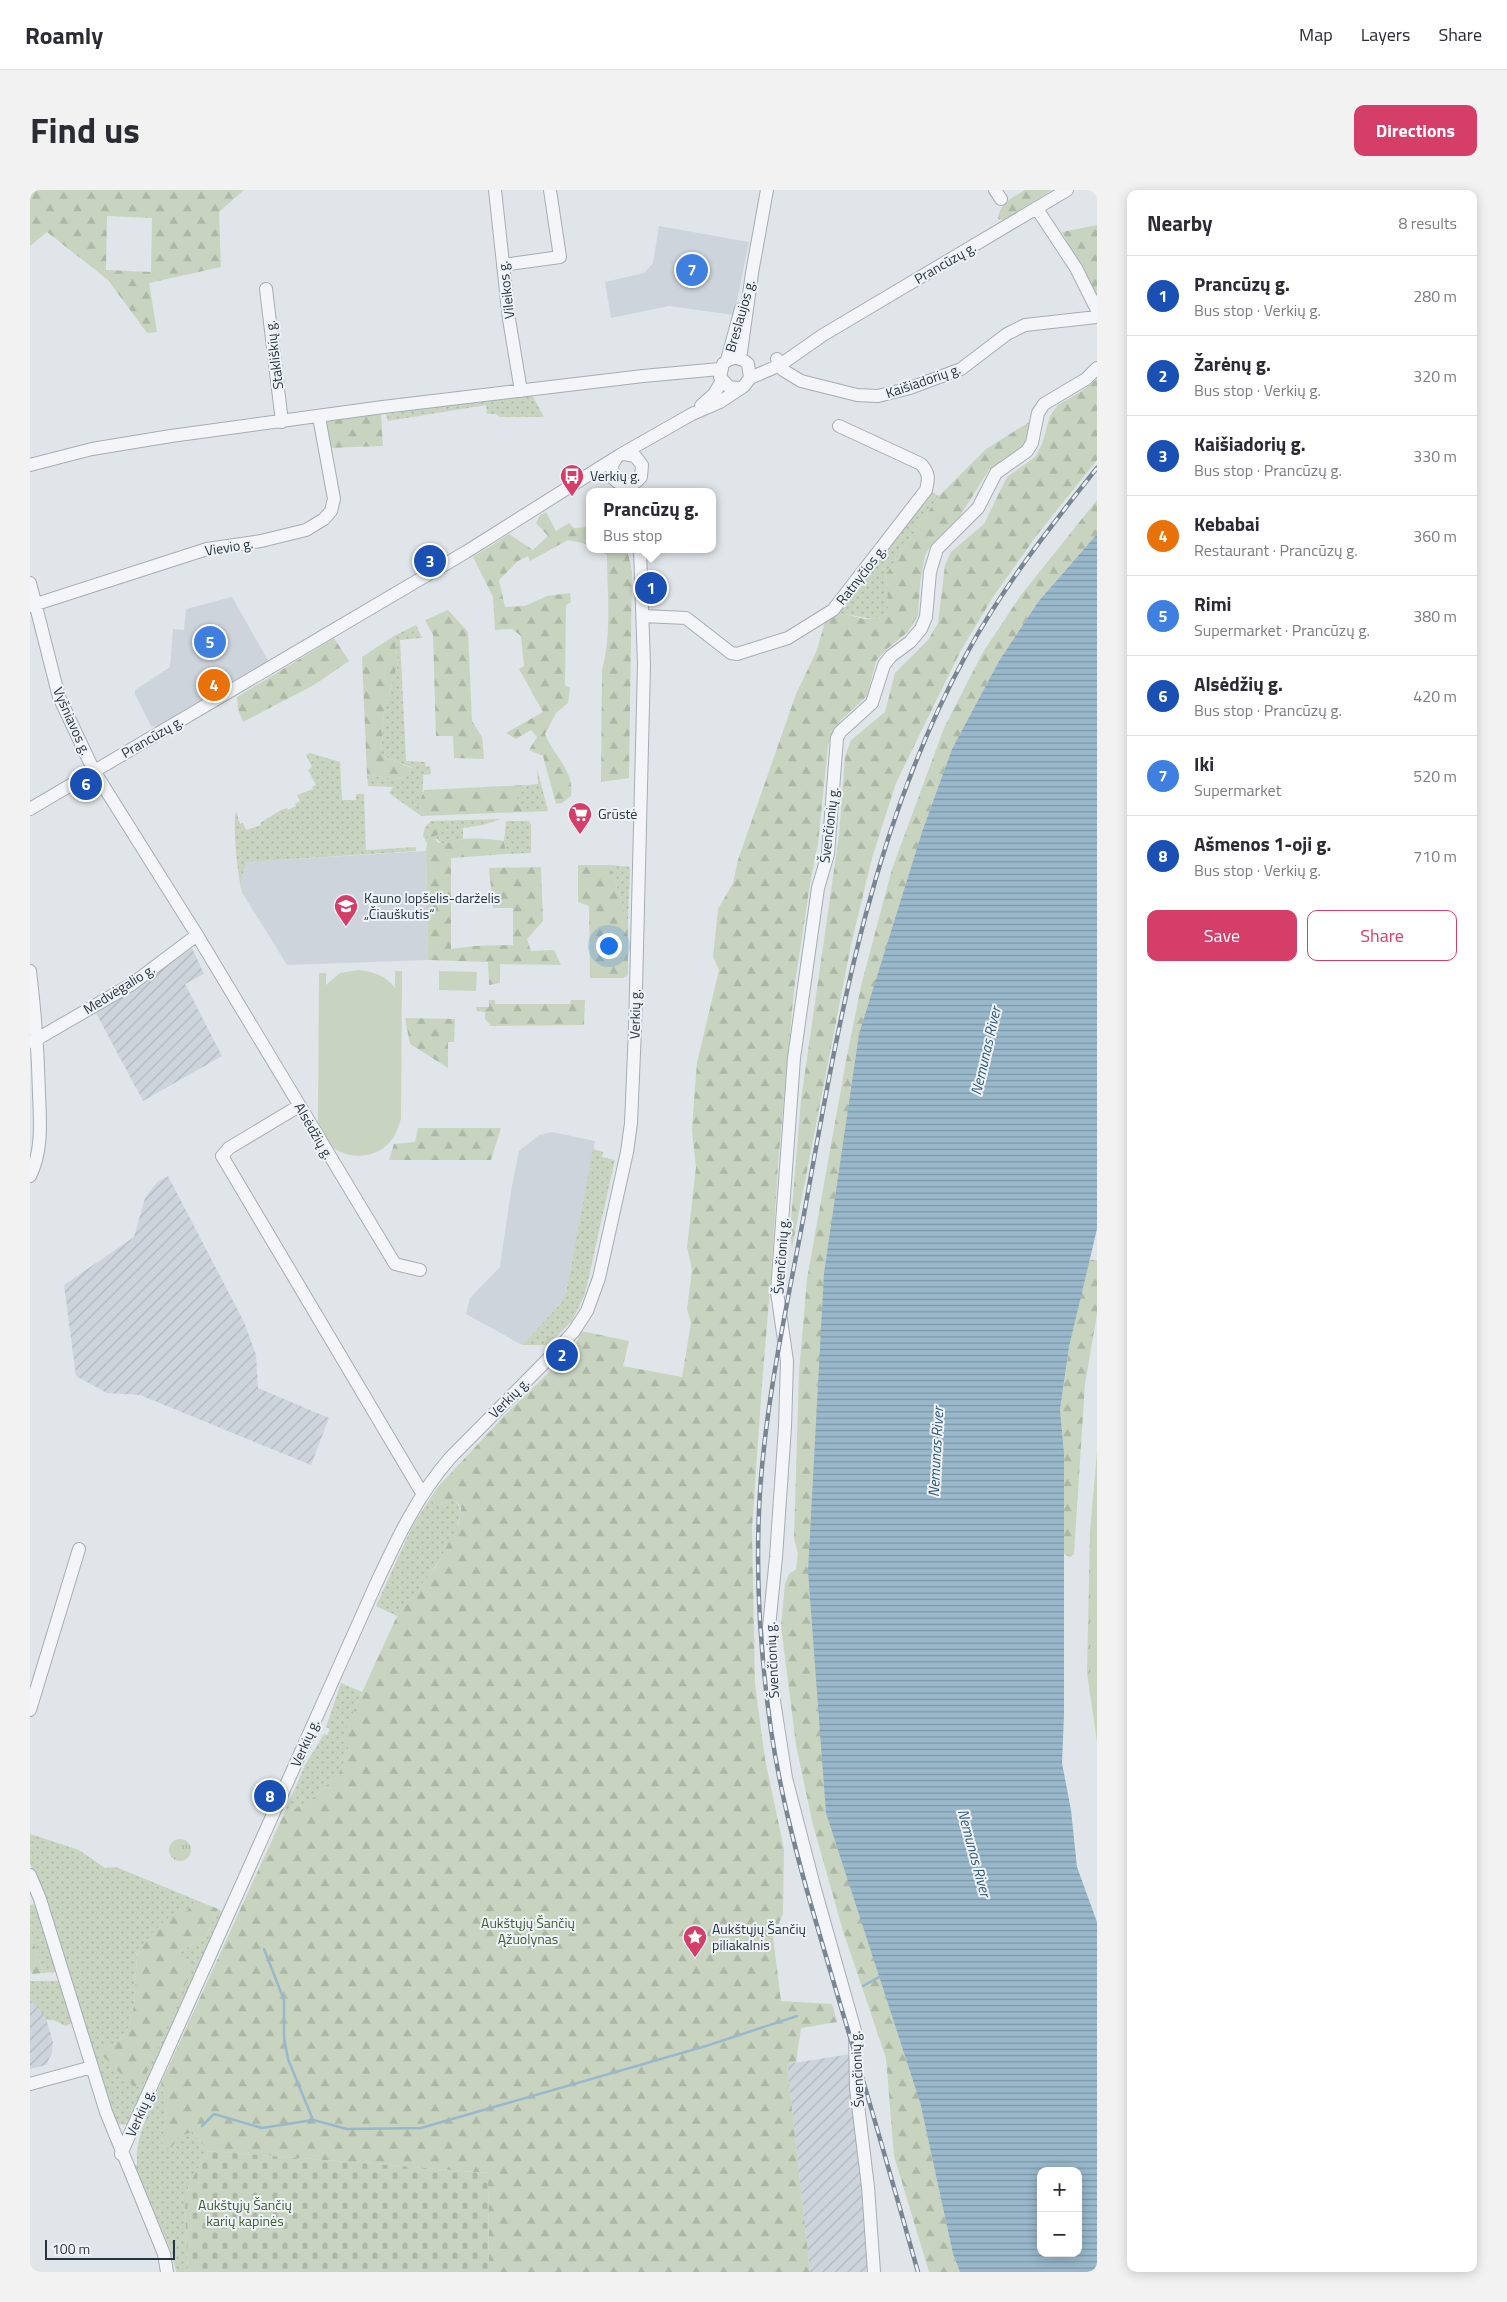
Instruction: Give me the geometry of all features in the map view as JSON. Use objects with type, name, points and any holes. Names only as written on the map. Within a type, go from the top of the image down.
[{"type":"street","name":"Vileikos g.","points":[[494,190],[521,390]]},
{"type":"street","points":[[503,265],[560,257],[550,190]]},
{"type":"street","name":"Breslaujos g.","points":[[723,370],[752,273],[768,190]]},
{"type":"street","name":"Prancūzų g.","points":[[30,809],[460,556],[620,456],[692,414],[720,402],[744,386],[750,378],[1067,190]]},
{"type":"street","points":[[1037,209],[1076,268],[1097,310]]},
{"type":"street","name":"Breslaujos g.","points":[[750,378],[744,362],[752,273]]},
{"type":"street","name":"Stakliškių g.","points":[[266,289],[282,422]]},
{"type":"street","name":"Kaišiadorių g.","points":[[778,362],[790,375],[801,381],[857,395],[878,396],[910,388],[961,369],[1007,334],[1025,325],[1097,317]]},
{"type":"street","name":"Prancūzų g.","points":[[692,414],[714,394],[723,370],[744,362],[762,364],[778,362]]},
{"type":"street","points":[[30,465],[92,449],[150,439],[521,390],[711,368],[723,370],[729,387],[739,388]]},
{"type":"street","name":"Švenčionių g.","points":[[874,2272],[868,2187],[856,2088],[856,2031],[809,1869],[788,1786],[774,1701],[770,1648],[770,1607],[776,1557],[785,1427],[787,1361],[777,1292],[794,1058],[818,888],[828,854],[837,738],[840,732],[872,703],[880,674],[887,661],[910,642],[921,629],[926,617],[930,572],[937,549],[978,508],[996,473],[1027,451],[1032,443],[1038,412],[1044,404],[1086,379],[1097,368]]},
{"type":"street","name":"Vievio g.","points":[[33,605],[207,548],[261,541],[306,530],[317,525],[332,511],[334,498],[319,417]]},
{"type":"street","name":"Ratnyčios g.","points":[[644,616],[686,618],[731,653],[737,654],[788,638],[833,610],[926,490],[929,479],[927,470],[921,464],[839,426]]},
{"type":"street","name":"Prancūzų g.","points":[[640,461],[645,450],[656,436]]},
{"type":"street","points":[[640,488],[643,469],[640,461],[635,456],[620,456],[611,469],[613,478],[620,484],[630,488],[641,477]]},
{"type":"street","name":"Prancūzų g.","points":[[582,480],[598,477],[613,478]]},
{"type":"street","name":"Verkių g.","points":[[121,2154],[376,1584],[407,1519],[422,1494],[450,1458],[574,1331],[587,1311],[599,1278],[631,1123],[644,616],[640,553]]},
{"type":"street","name":"Vyšniavos g.","points":[[30,583],[33,605],[59,697],[94,770]]},
{"type":"street","name":"Alsėdžių g.","points":[[94,770],[197,935],[395,1264],[420,1270]]},
{"type":"street","name":"Medvėgalio g.","points":[[34,1041],[132,984],[197,935]]},
{"type":"street","points":[[30,971],[40,1144],[35,1166],[30,1176]]},
{"type":"street","points":[[300,1106],[229,1148],[222,1156],[422,1494]]},
{"type":"street","points":[[30,1710],[79,1549]]},
{"type":"street","points":[[30,1875],[40,1899],[121,2154],[164,2254],[167,2272]]},
{"type":"street","points":[[30,2084],[92,2067]]},
{"type":"shaded area","points":[[659,226],[749,242],[734,315],[669,306],[611,318],[605,282],[644,273],[653,263]]},
{"type":"shaded area","points":[[232,597],[269,662],[157,727],[151,726],[135,694],[135,690],[170,667],[173,629],[184,630],[186,609]]},
{"type":"shaded area","name":"Kauno lopšelis-darželis „Čiauškutis“","points":[[426,851],[428,960],[287,965],[243,894],[241,880],[247,862]]},
{"type":"shaded area","points":[[192,948],[204,974],[185,984],[222,1056],[143,1101],[96,1013]]},
{"type":"shaded area","points":[[552,1132],[595,1141],[566,1293],[561,1303],[522,1345],[466,1314],[470,1298],[500,1267],[519,1151],[539,1135]]},
{"type":"shaded area","points":[[168,1176],[244,1322],[256,1355],[258,1388],[329,1418],[311,1465],[140,1395],[107,1393],[76,1376],[64,1285],[134,1237],[145,1198],[157,1182]]},
{"type":"shaded area","points":[[30,1999],[45,2015],[53,2042],[52,2053],[46,2065],[30,2069]]},
{"type":"shaded area","points":[[851,2054],[849,2070],[872,2272],[810,2272],[787,2064]]},
{"type":"green space","points":[[30,190],[244,190],[219,212],[221,267],[149,283],[157,332],[147,333],[108,280],[47,232],[30,246]],"holes":[[[107,216],[152,218],[151,272],[106,270]]]},
{"type":"green space","points":[[1025,190],[1052,190],[1004,220],[998,219],[1004,204]]},
{"type":"green space","points":[[1097,225],[1097,297],[1062,232]]},
{"type":"green space","points":[[1097,379],[1097,460],[1037,535],[993,597],[960,652],[896,783],[872,858],[851,945],[792,1248],[790,1232],[801,1100],[839,835],[845,757],[851,740],[885,712],[895,673],[928,640],[938,623],[945,565],[951,552],[984,524],[1007,477],[1035,457],[1042,444],[1050,416],[1058,405],[1082,391]]},
{"type":"green space","points":[[531,393],[544,417],[500,417],[496,414],[487,414],[486,405],[388,421],[386,414]]},
{"type":"green space","points":[[381,413],[383,446],[328,448],[325,428],[330,419]]},
{"type":"green space","name":"Aukštųjų Šančių Ąžuolynas","points":[[1031,421],[1028,437],[1022,447],[989,470],[958,519],[932,544],[925,555],[920,584],[918,615],[908,632],[888,648],[876,661],[867,696],[841,720],[833,732],[828,746],[818,844],[794,990],[778,1165],[752,1529],[755,1684],[765,1759],[784,1849],[783,1914],[773,1937],[781,2001],[832,2004],[837,2022],[801,2028],[796,2062],[787,2064],[810,2272],[489,2272],[488,2173],[208,2151],[193,2132],[179,2136],[172,2147],[166,2148],[162,2143],[165,2113],[161,2083],[283,1816],[313,1798],[338,1775],[350,1750],[342,1740],[397,1616],[437,1565],[459,1523],[461,1508],[457,1502],[452,1499],[440,1505],[434,1504],[432,1500],[437,1488],[506,1414],[575,1347],[581,1331],[629,1341],[623,1366],[682,1377],[691,1323],[687,1309],[692,1270],[687,1247],[696,1167],[692,1131],[695,1087],[697,1063],[719,970],[713,957],[718,909],[733,883],[738,860],[796,694],[817,650],[825,622],[831,617],[845,614],[864,619],[872,619],[884,615],[888,608],[886,574],[939,496],[986,449]]},
{"type":"green space","points":[[928,490],[939,496],[886,574],[888,608],[884,615],[872,619],[845,614],[831,617],[847,603]]},
{"type":"green space","points":[[1097,500],[1097,534],[1038,602],[999,661],[952,749],[923,829],[920,2102],[953,2254],[960,2272],[929,2272],[894,2156],[886,2058],[843,1931],[812,1821],[796,1745],[781,1626],[785,1584],[789,1574],[796,1569],[798,1554],[794,1538],[799,1372],[807,1279],[861,986],[892,869],[944,728],[983,652],[1021,595]]},
{"type":"green space","points":[[546,512],[556,531],[569,523],[574,528],[586,527],[586,544],[568,540],[530,561],[528,556],[518,561],[499,580],[505,607],[525,606],[547,596],[570,593],[571,602],[566,605],[565,685],[570,688],[568,703],[556,713],[545,734],[570,779],[571,796],[562,803],[556,804],[543,756],[529,750],[537,737],[531,730],[516,739],[506,733],[543,712],[519,669],[524,666],[521,636],[512,629],[495,630],[493,597],[473,557],[509,534],[533,550],[548,536],[536,523],[540,515]]},
{"type":"green space","points":[[605,553],[628,553],[632,571],[629,778],[601,782],[602,670],[607,643],[608,613],[607,555]]},
{"type":"green space","points":[[448,610],[468,632],[472,721],[482,737],[484,759],[454,758],[453,736],[436,736],[433,635],[425,620]]},
{"type":"green space","points":[[416,625],[422,638],[400,640],[406,761],[425,762],[426,767],[430,766],[431,774],[423,775],[421,816],[389,793],[393,787],[368,786],[367,775],[400,779],[413,768],[381,755],[384,713],[398,662],[394,636]]},
{"type":"green space","points":[[394,636],[398,662],[384,713],[381,755],[414,769],[400,779],[367,775],[362,657]]},
{"type":"green space","points":[[334,638],[349,661],[314,685],[243,722],[238,709],[237,697]]},
{"type":"green space","points":[[310,753],[340,762],[342,800],[356,800],[356,794],[364,794],[366,850],[416,847],[416,851],[247,862],[241,880],[243,894],[236,853],[236,811],[240,824],[243,823],[246,830],[261,825],[260,823],[281,810],[287,808],[288,810],[296,806],[295,804],[300,801],[297,795],[313,789],[312,787],[316,785],[308,770],[312,767],[306,755]]},
{"type":"green space","points":[[537,768],[548,811],[525,812],[516,799],[527,785],[538,784]]},
{"type":"green space","points":[[527,785],[516,799],[525,812],[421,816],[420,801],[424,790]]},
{"type":"green space","points":[[501,819],[483,825],[463,828],[463,839],[446,843],[440,842],[429,829],[427,843],[423,836],[425,827],[431,821]]},
{"type":"green space","points":[[506,821],[529,821],[531,824],[531,853],[506,854],[504,841]]},
{"type":"green space","points":[[441,825],[445,831],[435,836],[437,842],[447,843],[464,839],[504,841],[506,854],[451,858],[451,949],[513,945],[513,908],[493,908],[489,868],[541,867],[543,921],[527,939],[531,951],[554,950],[561,965],[500,964],[500,983],[489,985],[488,962],[428,960],[426,851],[429,828]]},
{"type":"green space","points":[[578,865],[610,865],[628,922],[628,975],[623,978],[590,978],[589,906],[578,902]]},
{"type":"green space","points":[[610,865],[630,867],[628,922]]},
{"type":"green space","points":[[358,970],[379,975],[395,988],[395,971],[402,971],[401,1119],[393,1137],[382,1149],[374,1153],[356,1156],[339,1151],[331,1146],[325,1139],[318,1121],[319,973],[326,973],[326,985],[340,973]]},
{"type":"green space","points":[[439,971],[477,972],[476,991],[439,990]]},
{"type":"green space","points":[[489,1000],[495,1000],[495,1004],[570,1004],[571,1000],[585,1000],[584,1025],[491,1026],[485,1019],[485,1012],[477,1011],[476,1007],[489,1007]]},
{"type":"green space","points":[[405,1018],[455,1019],[454,1042],[448,1042],[448,1068],[410,1044]]},
{"type":"green space","points":[[418,1128],[501,1128],[491,1160],[389,1160],[394,1144],[415,1142]]},
{"type":"green space","points":[[593,1149],[603,1152],[602,1157],[615,1160],[585,1294],[572,1321],[548,1345],[522,1345],[561,1303],[566,1293]]},
{"type":"green space","points":[[1089,1259],[1097,1261],[1097,1314],[1085,1384],[1074,1554],[1070,1557],[1064,1554],[1064,1452],[1060,1410],[1069,1347]]},
{"type":"green space","points":[[1097,1452],[1097,1742],[1087,1673],[1090,1531]]},
{"type":"green space","points":[[437,1488],[432,1500],[440,1505],[452,1499],[459,1508],[459,1521],[442,1557],[397,1616],[376,1606],[413,1525]]},
{"type":"green space","points":[[341,1683],[362,1692],[353,1712],[350,1750],[338,1775],[313,1798],[283,1816],[305,1765],[324,1734],[327,1735],[330,1729],[326,1727]]},
{"type":"green space","points":[[30,1834],[79,1850],[105,1868],[116,1867],[196,1900],[187,1911],[137,1954],[134,2007],[127,2031],[113,2044],[134,2087],[175,1953],[205,1939],[218,1909],[223,1912],[127,2125],[118,2124],[114,2121],[50,1913],[30,1863]]},
{"type":"green space","points":[[180,1839],[188,1842],[191,1850],[188,1858],[180,1861],[172,1858],[169,1850],[172,1842]]},
{"type":"green space","points":[[196,1900],[218,1909],[205,1939],[175,1953],[192,1970],[141,2086],[134,2087],[100,2053],[99,2045],[113,2044],[127,2031],[134,2007],[137,1955],[153,1932],[175,1911],[187,1911]]},
{"type":"green space","points":[[33,1904],[39,1907],[57,1972],[43,1973],[30,1931],[30,1905]]},
{"type":"green space","points":[[30,1931],[43,1973],[32,1974],[30,1970]]},
{"type":"green space","points":[[30,1981],[60,1981],[73,2020],[72,2023],[66,2026],[53,2020],[46,2020],[30,1999]]},
{"type":"green space","points":[[161,2083],[165,2113],[162,2143],[193,2132],[208,2151],[189,2184],[185,2207],[188,2272],[176,2272],[171,2251],[135,2166],[137,2165],[138,2144],[141,2133]]},
{"type":"green space","name":"Aukštųjų Šančių karių kapinės","points":[[208,2151],[488,2173],[489,2272],[188,2272],[185,2207],[189,2184]]},
{"type":"water","name":"Nemunas River","points":[[1097,534],[1097,1229],[1069,1347],[1060,1410],[1064,1452],[1064,1715],[1062,1763],[1071,1810],[1077,1867],[1097,1922],[1097,2272],[960,2272],[953,2254],[920,2102],[826,1813],[808,1571],[824,1273],[859,1034],[923,829],[952,749],[999,661],[1038,602]]},
{"type":"waterway","points":[[264,1949],[284,2000],[284,2038],[288,2059],[313,2120]]},
{"type":"waterway","points":[[863,1986],[881,1976]]},
{"type":"waterway","points":[[202,2126],[214,2114],[262,2128],[313,2120],[347,2129],[421,2128],[706,2046],[797,2016]]},
{"type":"railway","points":[[918,2272],[811,1904],[792,1835],[777,1765],[767,1701],[758,1581],[760,1492],[763,1458],[777,1355],[830,1074],[862,930],[881,860],[905,790],[933,722],[966,655],[995,606],[1027,558],[1097,468]]},
{"type":"place","name":"Iki","points":[[692,270]]},
{"type":"place","name":"Verkių g.","points":[[572,497]]},
{"type":"place","name":"Kaišiadorių g.","points":[[430,561]]},
{"type":"place","name":"Prancūzų g.","points":[[651,588]]},
{"type":"place","name":"Rimi","points":[[210,642]]},
{"type":"place","name":"Kebabai","points":[[214,685]]},
{"type":"place","name":"Alsėdžių g.","points":[[86,784]]},
{"type":"place","name":"Grūstė","points":[[580,835]]},
{"type":"place","name":"Kauno lopšelis-darželis „Čiauškutis“","points":[[346,927]]},
{"type":"place","name":"Žarėnų g.","points":[[562,1355]]},
{"type":"place","name":"Ašmenos 1-oji g.","points":[[270,1796]]},
{"type":"place","name":"Aukštųjų Šančių piliakalnis","points":[[695,1958]]}]
